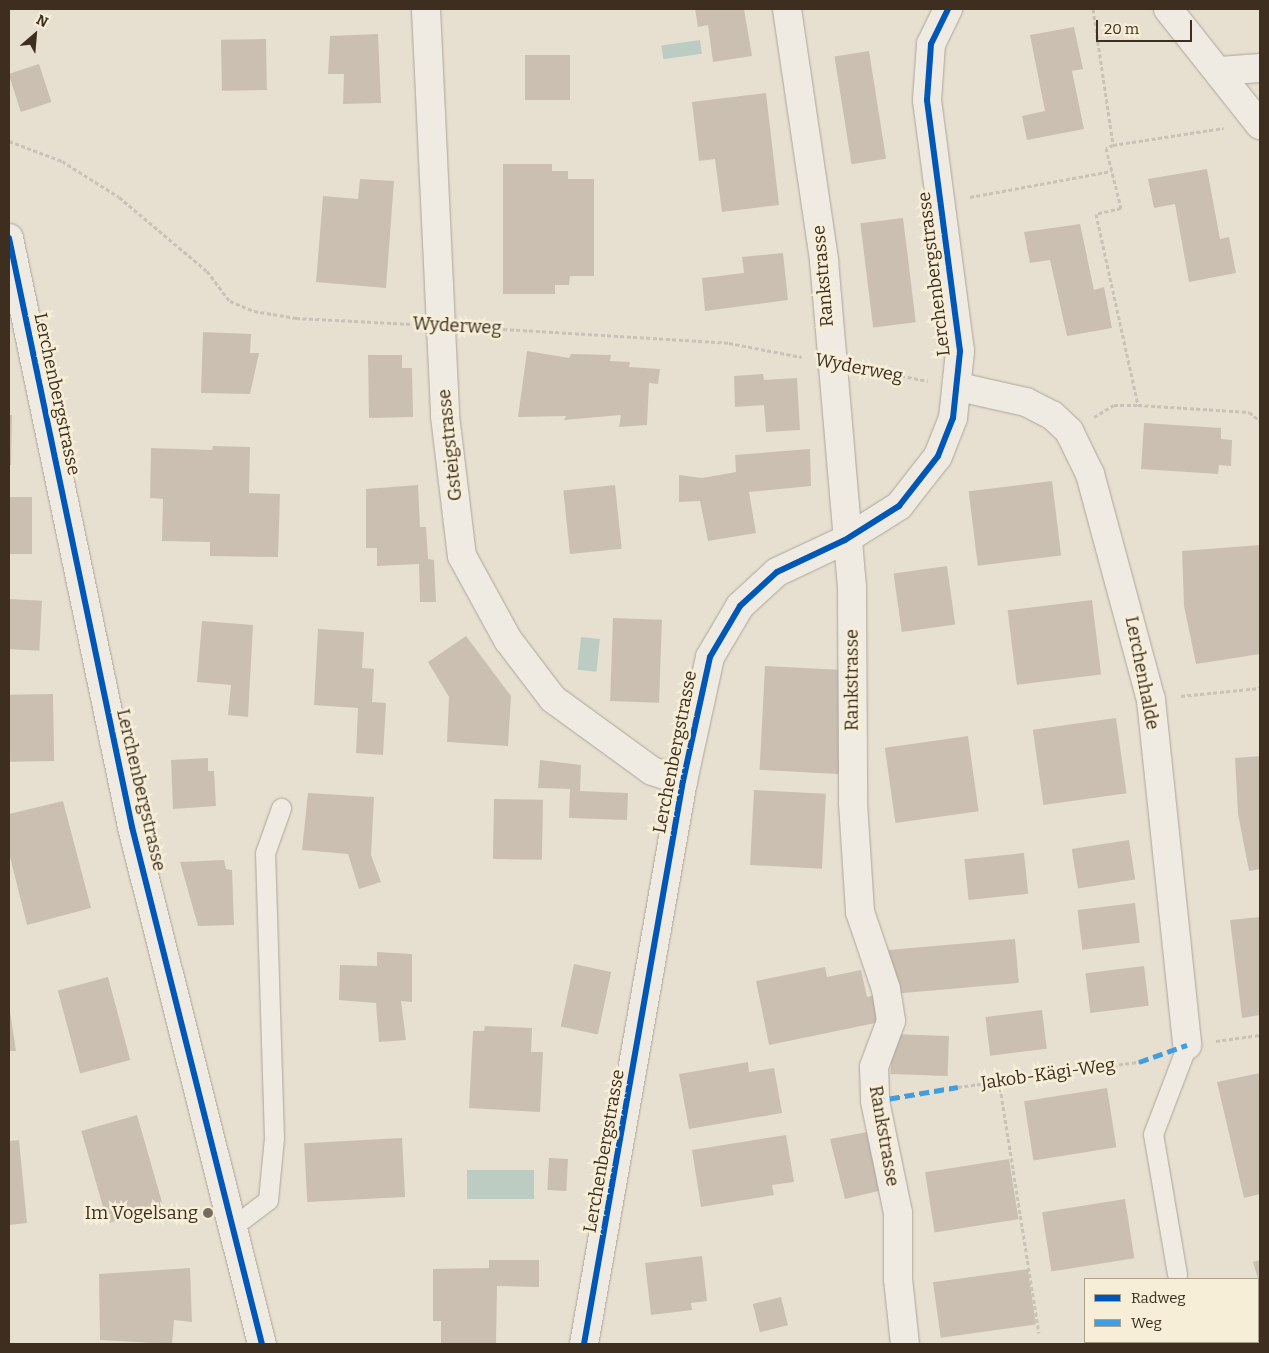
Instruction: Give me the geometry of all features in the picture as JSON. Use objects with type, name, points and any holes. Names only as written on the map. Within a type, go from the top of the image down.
[{"type":"street","name":"Gsteigstrasse","points":[[426,9],[445,416],[462,556],[508,640],[554,700],[652,771],[683,780]]},
{"type":"street","name":"Rankstrasse","points":[[786,9],[824,261],[830,362],[845,540],[852,587],[853,803],[860,902],[891,1021],[874,1067],[875,1102],[898,1212],[898,1279],[905,1344]]},
{"type":"street","name":"Lerchenbergstrasse","points":[[584,1344],[702,681],[732,619],[777,572],[845,540],[899,506],[919,484],[938,456],[959,387],[960,351],[926,100],[931,44],[948,9]]},
{"type":"street","points":[[1168,9],[1220,70],[1259,124]]},
{"type":"street","points":[[1220,70],[1260,68]]},
{"type":"street","name":"Lerchenbergstrasse","points":[[9,238],[132,826],[235,1225],[262,1344]]},
{"type":"street","name":"Lerchenhalde","points":[[959,387],[1026,402],[1052,415],[1069,431],[1090,474],[1151,700],[1187,1045]]},
{"type":"lane","points":[[235,1225],[268,1200],[274,1138],[265,853],[281,808]]},
{"type":"lane","points":[[1177,1274],[1153,1134],[1187,1045]]},
{"type":"path","points":[[1093,9],[1113,146]]},
{"type":"path","points":[[1138,405],[1096,214],[1122,208],[1106,148],[1259,124]]},
{"type":"path","points":[[940,202],[1112,171]]},
{"type":"path","points":[[1069,431],[1114,404],[1249,412],[1260,421]]},
{"type":"path","points":[[1151,700],[1260,688]]},
{"type":"path","points":[[1187,1045],[1260,1036]]},
{"type":"path","points":[[999,1081],[1039,1333]]},
{"type":"shaded area","points":[[700,40],[702,54],[663,59],[661,45]]},
{"type":"shaded area","points":[[581,637],[600,639],[596,672],[578,670]]},
{"type":"shaded area","points":[[467,1170],[534,1170],[534,1199],[467,1199]]},
{"type":"building","points":[[695,9],[744,9],[752,56],[713,62],[708,25],[698,27]]},
{"type":"building","points":[[1074,27],[1083,69],[1072,71],[1084,129],[1027,140],[1022,116],[1045,111],[1030,35]]},
{"type":"building","points":[[378,34],[381,103],[343,104],[344,74],[328,74],[330,36]]},
{"type":"building","points":[[266,39],[267,90],[222,91],[221,40]]},
{"type":"building","points":[[869,51],[886,159],[851,164],[834,56]]},
{"type":"building","points":[[525,55],[570,55],[570,100],[525,100]]},
{"type":"building","points":[[39,64],[51,102],[21,112],[9,74]]},
{"type":"building","points":[[766,93],[779,205],[722,212],[715,159],[699,161],[692,102]]},
{"type":"building","points":[[503,164],[552,164],[552,171],[568,171],[568,179],[594,179],[594,276],[570,276],[569,285],[555,285],[555,294],[503,294]]},
{"type":"building","points":[[1207,169],[1220,239],[1229,237],[1236,273],[1189,282],[1175,204],[1154,208],[1148,179]]},
{"type":"building","points":[[360,179],[394,181],[386,288],[316,282],[323,196],[358,199]]},
{"type":"building","points":[[903,218],[916,322],[873,327],[860,223]]},
{"type":"building","points":[[1080,224],[1094,290],[1104,287],[1112,328],[1067,336],[1050,260],[1030,263],[1024,232]]},
{"type":"building","points":[[783,253],[788,300],[705,311],[702,278],[744,273],[742,257]]},
{"type":"building","points":[[203,332],[251,334],[250,353],[259,353],[250,394],[201,393]]},
{"type":"building","points":[[527,351],[569,358],[571,354],[611,355],[610,361],[630,362],[629,367],[660,369],[658,384],[649,383],[647,425],[619,427],[621,415],[564,420],[566,416],[518,417]]},
{"type":"building","points":[[368,355],[402,355],[402,368],[412,368],[413,417],[369,418]]},
{"type":"building","points":[[763,374],[764,380],[797,378],[800,430],[766,432],[764,405],[735,407],[734,376]]},
{"type":"building","points":[[9,415],[12,415],[11,465],[9,465]]},
{"type":"building","points":[[1144,423],[1221,428],[1221,439],[1232,440],[1231,466],[1219,465],[1218,474],[1141,469]]},
{"type":"building","points":[[213,446],[250,447],[249,493],[280,494],[278,557],[210,556],[210,542],[162,541],[163,499],[150,498],[151,448],[212,450]]},
{"type":"building","points":[[810,449],[811,486],[749,492],[756,533],[708,541],[700,501],[679,502],[679,475],[702,478],[736,472],[735,455]]},
{"type":"building","points":[[1052,481],[1061,555],[978,566],[969,491]]},
{"type":"building","points":[[418,485],[420,527],[426,527],[428,559],[434,560],[436,602],[420,602],[419,564],[377,566],[377,548],[366,548],[366,489]]},
{"type":"building","points":[[615,485],[622,549],[570,554],[563,490]]},
{"type":"building","points":[[9,497],[32,497],[32,554],[9,554]]},
{"type":"building","points":[[1260,545],[1260,654],[1196,664],[1184,606],[1182,551]]},
{"type":"building","points":[[947,566],[955,624],[902,632],[894,574]]},
{"type":"building","points":[[9,599],[42,601],[39,651],[9,649]]},
{"type":"building","points":[[1092,600],[1101,674],[1017,685],[1008,610]]},
{"type":"building","points":[[613,618],[662,620],[659,703],[610,701]]},
{"type":"building","points":[[202,621],[253,625],[248,717],[228,715],[231,685],[197,682]]},
{"type":"building","points":[[318,629],[364,632],[362,668],[374,669],[372,702],[386,703],[383,755],[356,753],[358,708],[314,705]]},
{"type":"building","points":[[466,636],[511,696],[508,746],[447,742],[449,697],[428,662]]},
{"type":"building","points":[[765,666],[848,670],[842,774],[760,770]]},
{"type":"building","points":[[53,694],[54,761],[10,762],[9,695]]},
{"type":"building","points":[[1116,718],[1127,793],[1043,805],[1033,730]]},
{"type":"building","points":[[968,736],[979,811],[895,823],[885,748]]},
{"type":"building","points":[[1260,756],[1260,869],[1249,871],[1238,814],[1235,758]]},
{"type":"building","points":[[208,758],[208,771],[214,771],[216,806],[173,809],[171,760]]},
{"type":"building","points":[[540,760],[581,765],[580,791],[628,793],[627,820],[569,818],[570,789],[538,788]]},
{"type":"building","points":[[754,790],[826,794],[822,869],[750,865]]},
{"type":"building","points":[[308,793],[374,797],[371,855],[381,882],[359,889],[348,854],[302,850]]},
{"type":"building","points":[[494,799],[543,800],[542,860],[493,859]]},
{"type":"building","points":[[63,801],[91,908],[27,925],[9,853],[9,814]]},
{"type":"building","points":[[1129,840],[1135,880],[1078,889],[1072,849]]},
{"type":"building","points":[[1024,853],[1028,894],[969,900],[964,859]]},
{"type":"building","points":[[224,860],[226,869],[232,870],[234,925],[198,926],[180,862]]},
{"type":"building","points":[[1135,903],[1140,943],[1082,950],[1077,910]]},
{"type":"building","points":[[1260,917],[1260,1015],[1242,1018],[1230,920]]},
{"type":"building","points":[[1015,939],[1019,983],[892,994],[888,950]]},
{"type":"building","points":[[377,952],[412,954],[412,1002],[401,1001],[406,1040],[379,1042],[376,1003],[339,1000],[340,965],[377,966]]},
{"type":"building","points":[[574,964],[611,972],[598,1035],[561,1027]]},
{"type":"building","points":[[1144,966],[1149,1006],[1090,1013],[1085,973]]},
{"type":"building","points":[[825,967],[827,977],[861,970],[867,997],[880,994],[885,1021],[769,1045],[756,981]]},
{"type":"building","points":[[108,977],[130,1060],[80,1074],[58,990]]},
{"type":"building","points":[[9,1005],[16,1051],[9,1051]]},
{"type":"building","points":[[1042,1010],[1047,1049],[990,1056],[985,1017]]},
{"type":"building","points":[[485,1026],[532,1028],[531,1052],[543,1052],[540,1112],[469,1108],[473,1031],[484,1031]]},
{"type":"building","points":[[892,1034],[949,1036],[948,1076],[891,1074]]},
{"type":"building","points":[[748,1062],[749,1072],[774,1068],[782,1113],[689,1129],[679,1074]]},
{"type":"building","points":[[1260,1073],[1260,1194],[1244,1198],[1217,1082]]},
{"type":"building","points":[[1107,1088],[1116,1147],[1033,1160],[1024,1101]]},
{"type":"building","points":[[137,1115],[163,1207],[108,1223],[81,1131]]},
{"type":"building","points":[[867,1132],[872,1157],[881,1155],[887,1189],[845,1199],[830,1139]]},
{"type":"building","points":[[786,1135],[794,1182],[772,1185],[774,1195],[701,1207],[692,1150]]},
{"type":"building","points":[[402,1138],[405,1197],[307,1202],[304,1143]]},
{"type":"building","points":[[19,1140],[27,1223],[9,1225],[9,1141]]},
{"type":"building","points":[[549,1158],[568,1159],[566,1191],[547,1190]]},
{"type":"building","points":[[1009,1159],[1019,1219],[935,1233],[925,1172]]},
{"type":"building","points":[[1125,1199],[1134,1258],[1051,1271],[1042,1212]]},
{"type":"building","points":[[702,1256],[707,1301],[691,1303],[692,1310],[651,1315],[645,1263]]},
{"type":"building","points":[[489,1260],[539,1260],[539,1287],[497,1286],[496,1344],[441,1344],[441,1321],[433,1321],[433,1269],[489,1268]]},
{"type":"building","points":[[1260,1260],[1260,1286],[1259,1278],[1253,1262]]},
{"type":"building","points":[[190,1268],[192,1322],[174,1320],[172,1344],[100,1340],[99,1274]]},
{"type":"building","points":[[1028,1269],[1036,1324],[941,1338],[933,1282]]},
{"type":"building","points":[[781,1297],[788,1325],[760,1332],[753,1304]]},
{"type":"building","points":[[1129,1343],[1167,1343],[1167,1344]]},
{"type":"marked path","points":[[1139,1062],[1187,1045]]},
{"type":"marked path","points":[[875,1101],[958,1087]]},
{"type":"cycle path","points":[[584,1344],[683,781],[710,657],[740,606],[777,572],[845,540],[899,506],[938,456],[953,418],[960,351],[927,100],[931,44],[948,9]]},
{"type":"cycle path","points":[[9,238],[132,827],[262,1344]]},
{"type":"place","name":"Im Vogelsang","points":[[208,1213]]}]
